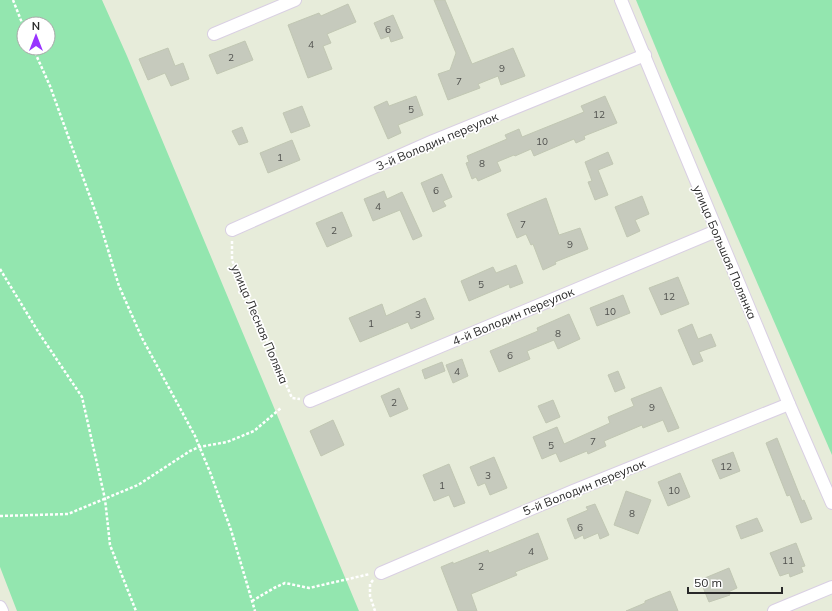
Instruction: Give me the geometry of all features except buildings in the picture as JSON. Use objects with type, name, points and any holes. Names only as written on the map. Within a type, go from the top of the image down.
[{"type":"street","points":[[214,34],[295,0]]},
{"type":"street","name":"улица Большая Полянка","points":[[621,0],[645,55],[716,231],[832,503]]},
{"type":"street","name":"3-й Володин переулок","points":[[232,230],[433,141],[645,55]]},
{"type":"street","name":"4-й Володин переулок","points":[[310,401],[716,231]]},
{"type":"street","name":"5-й Володин переулок","points":[[381,573],[573,491],[789,404]]},
{"type":"street","points":[[774,611],[832,588]]},
{"type":"street","points":[[0,607],[2,611]]},
{"type":"path","points":[[13,0],[19,16]]},
{"type":"path","points":[[37,56],[50,86],[102,230],[119,286],[142,338],[199,447],[231,530],[255,611]]},
{"type":"path","name":"улица Лесная Поляна","points":[[232,230],[232,260],[292,398],[310,401]]},
{"type":"path","points":[[0,269],[39,333],[82,397],[105,499],[110,546],[136,611]]},
{"type":"path","points":[[0,516],[68,514],[138,485],[190,451],[199,447],[227,442],[254,431],[281,408]]},
{"type":"path","points":[[252,601],[274,588],[285,584],[308,588],[381,573]]},
{"type":"path","points":[[375,611],[370,596],[370,584],[381,573]]},
{"type":"green space","points":[[0,0],[102,0],[127,56],[359,611],[17,611],[0,567]]},
{"type":"green space","points":[[636,0],[832,0],[832,455],[667,75]]}]
